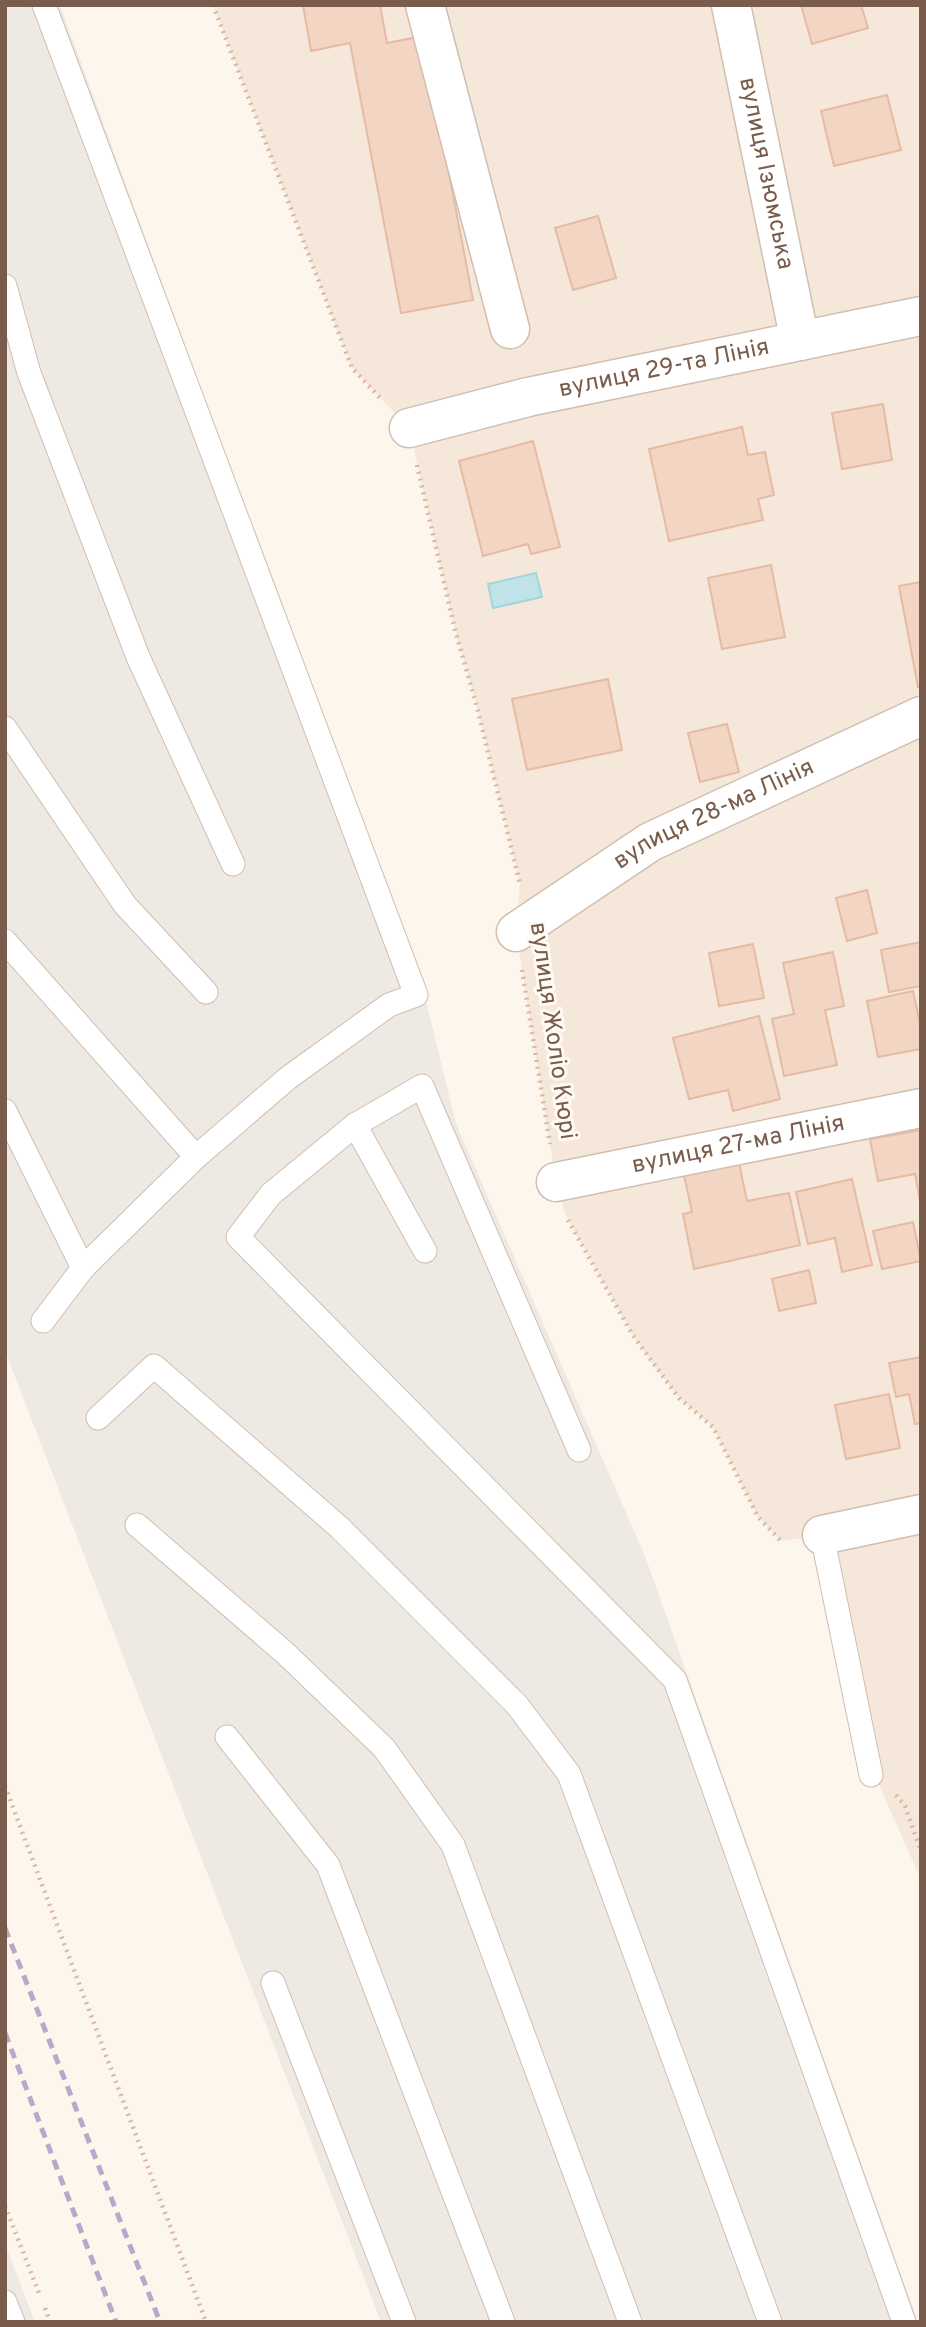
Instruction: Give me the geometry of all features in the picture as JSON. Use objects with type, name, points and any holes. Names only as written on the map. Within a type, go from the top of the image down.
[{"type":"street","points":[[425,5],[510,329]]},
{"type":"street","name":"вулиця Ізюмська","points":[[731,5],[800,341]]},
{"type":"street","name":"вулиця 29-та Лінія","points":[[409,428],[528,397],[921,316]]},
{"type":"street","name":"вулиця 28-ма Лінія","points":[[516,932],[650,842],[921,716]]},
{"type":"street","name":"вулиця 27-ма Лінія","points":[[556,1182],[921,1108]]},
{"type":"street","points":[[822,1535],[921,1514]]},
{"type":"lane","points":[[43,1321],[83,1268],[195,1157],[288,1079],[389,1004],[416,995],[44,5]]},
{"type":"lane","points":[[5,286],[29,373],[138,657],[233,864]]},
{"type":"lane","points":[[5,728],[125,905],[206,992]]},
{"type":"lane","points":[[5,941],[195,1157]]},
{"type":"lane","points":[[579,1450],[422,1086],[355,1125],[271,1194],[238,1237],[675,1680],[904,2322]]},
{"type":"lane","points":[[5,1111],[83,1268]]},
{"type":"lane","points":[[355,1125],[425,1251]]},
{"type":"lane","points":[[98,1418],[154,1366],[340,1528],[516,1705],[569,1774],[770,2322]]},
{"type":"lane","points":[[137,1525],[285,1653],[384,1748],[453,1845],[630,2322]]},
{"type":"lane","points":[[822,1535],[870,1768]]},
{"type":"lane","points":[[227,1737],[328,1865],[503,2322]]},
{"type":"lane","points":[[273,1983],[404,2322]]},
{"type":"lane","points":[[5,2302],[13,2322]]},
{"type":"path","points":[[213,5],[352,368]]},
{"type":"path","name":"вулиця Жоліо Кюрі","points":[[409,428],[455,630],[477,707],[520,884],[516,932],[556,1182],[571,1225],[632,1334],[679,1398],[713,1427],[758,1517],[781,1541],[822,1535]]},
{"type":"path","points":[[870,1768],[905,1806],[921,1851]]},
{"type":"path","points":[[5,1786],[206,2322]]},
{"type":"path","points":[[5,2206],[50,2322]]},
{"type":"shaded area","points":[[5,5],[60,5],[427,1005],[456,1124],[645,1556],[918,2322],[381,2322],[5,1351]]},
{"type":"shaded area","points":[[213,5],[921,5],[921,1880],[869,1762],[822,1535],[781,1541],[758,1517],[713,1427],[679,1398],[657,1370],[632,1334],[566,1216],[556,1182],[516,932],[520,884],[477,707],[455,630],[409,428],[352,368]]},
{"type":"shaded area","points":[[5,2244],[35,2322],[5,2322]]},
{"type":"water","points":[[536,573],[542,597],[493,608],[488,584]]},
{"type":"building","points":[[303,5],[380,5],[387,43],[423,36],[473,300],[401,313],[350,43],[311,51]]},
{"type":"building","points":[[801,5],[861,5],[868,28],[812,44]]},
{"type":"building","points":[[887,95],[901,150],[834,166],[821,111]]},
{"type":"building","points":[[598,216],[616,278],[573,290],[555,228]]},
{"type":"building","points":[[883,404],[892,460],[842,469],[832,413]]},
{"type":"building","points":[[742,427],[748,455],[765,452],[774,495],[758,499],[763,520],[669,541],[649,449]]},
{"type":"building","points":[[533,441],[560,547],[531,554],[528,544],[483,556],[459,461]]},
{"type":"building","points":[[771,565],[785,637],[722,649],[708,578]]},
{"type":"building","points":[[921,582],[921,687],[918,687],[899,586]]},
{"type":"building","points":[[608,679],[622,750],[527,770],[512,699]]},
{"type":"building","points":[[727,724],[739,772],[700,782],[688,733]]},
{"type":"building","points":[[867,890],[877,933],[847,941],[836,898]]},
{"type":"building","points":[[921,942],[921,986],[889,992],[881,950]]},
{"type":"building","points":[[753,944],[764,998],[719,1006],[709,953]]},
{"type":"building","points":[[833,952],[844,1006],[825,1010],[837,1065],[784,1076],[772,1019],[794,1014],[783,963]]},
{"type":"building","points":[[913,991],[921,1028],[921,1049],[878,1057],[867,1001]]},
{"type":"building","points":[[759,1016],[780,1099],[733,1111],[728,1090],[689,1099],[673,1038]]},
{"type":"building","points":[[921,1130],[921,1206],[915,1174],[878,1181],[870,1139]]},
{"type":"building","points":[[739,1163],[747,1201],[789,1193],[800,1245],[694,1269],[683,1214],[692,1212],[684,1175]]},
{"type":"building","points":[[852,1179],[872,1265],[842,1272],[835,1238],[808,1244],[796,1192]]},
{"type":"building","points":[[913,1222],[921,1261],[882,1269],[873,1231]]},
{"type":"building","points":[[809,1270],[816,1303],[779,1311],[772,1279]]},
{"type":"building","points":[[921,1357],[921,1423],[915,1424],[909,1394],[896,1397],[889,1363]]},
{"type":"building","points":[[889,1394],[900,1448],[846,1459],[835,1405]]},
{"type":"railway","points":[[5,1928],[160,2322]]},
{"type":"railway","points":[[5,2033],[116,2322]]}]
